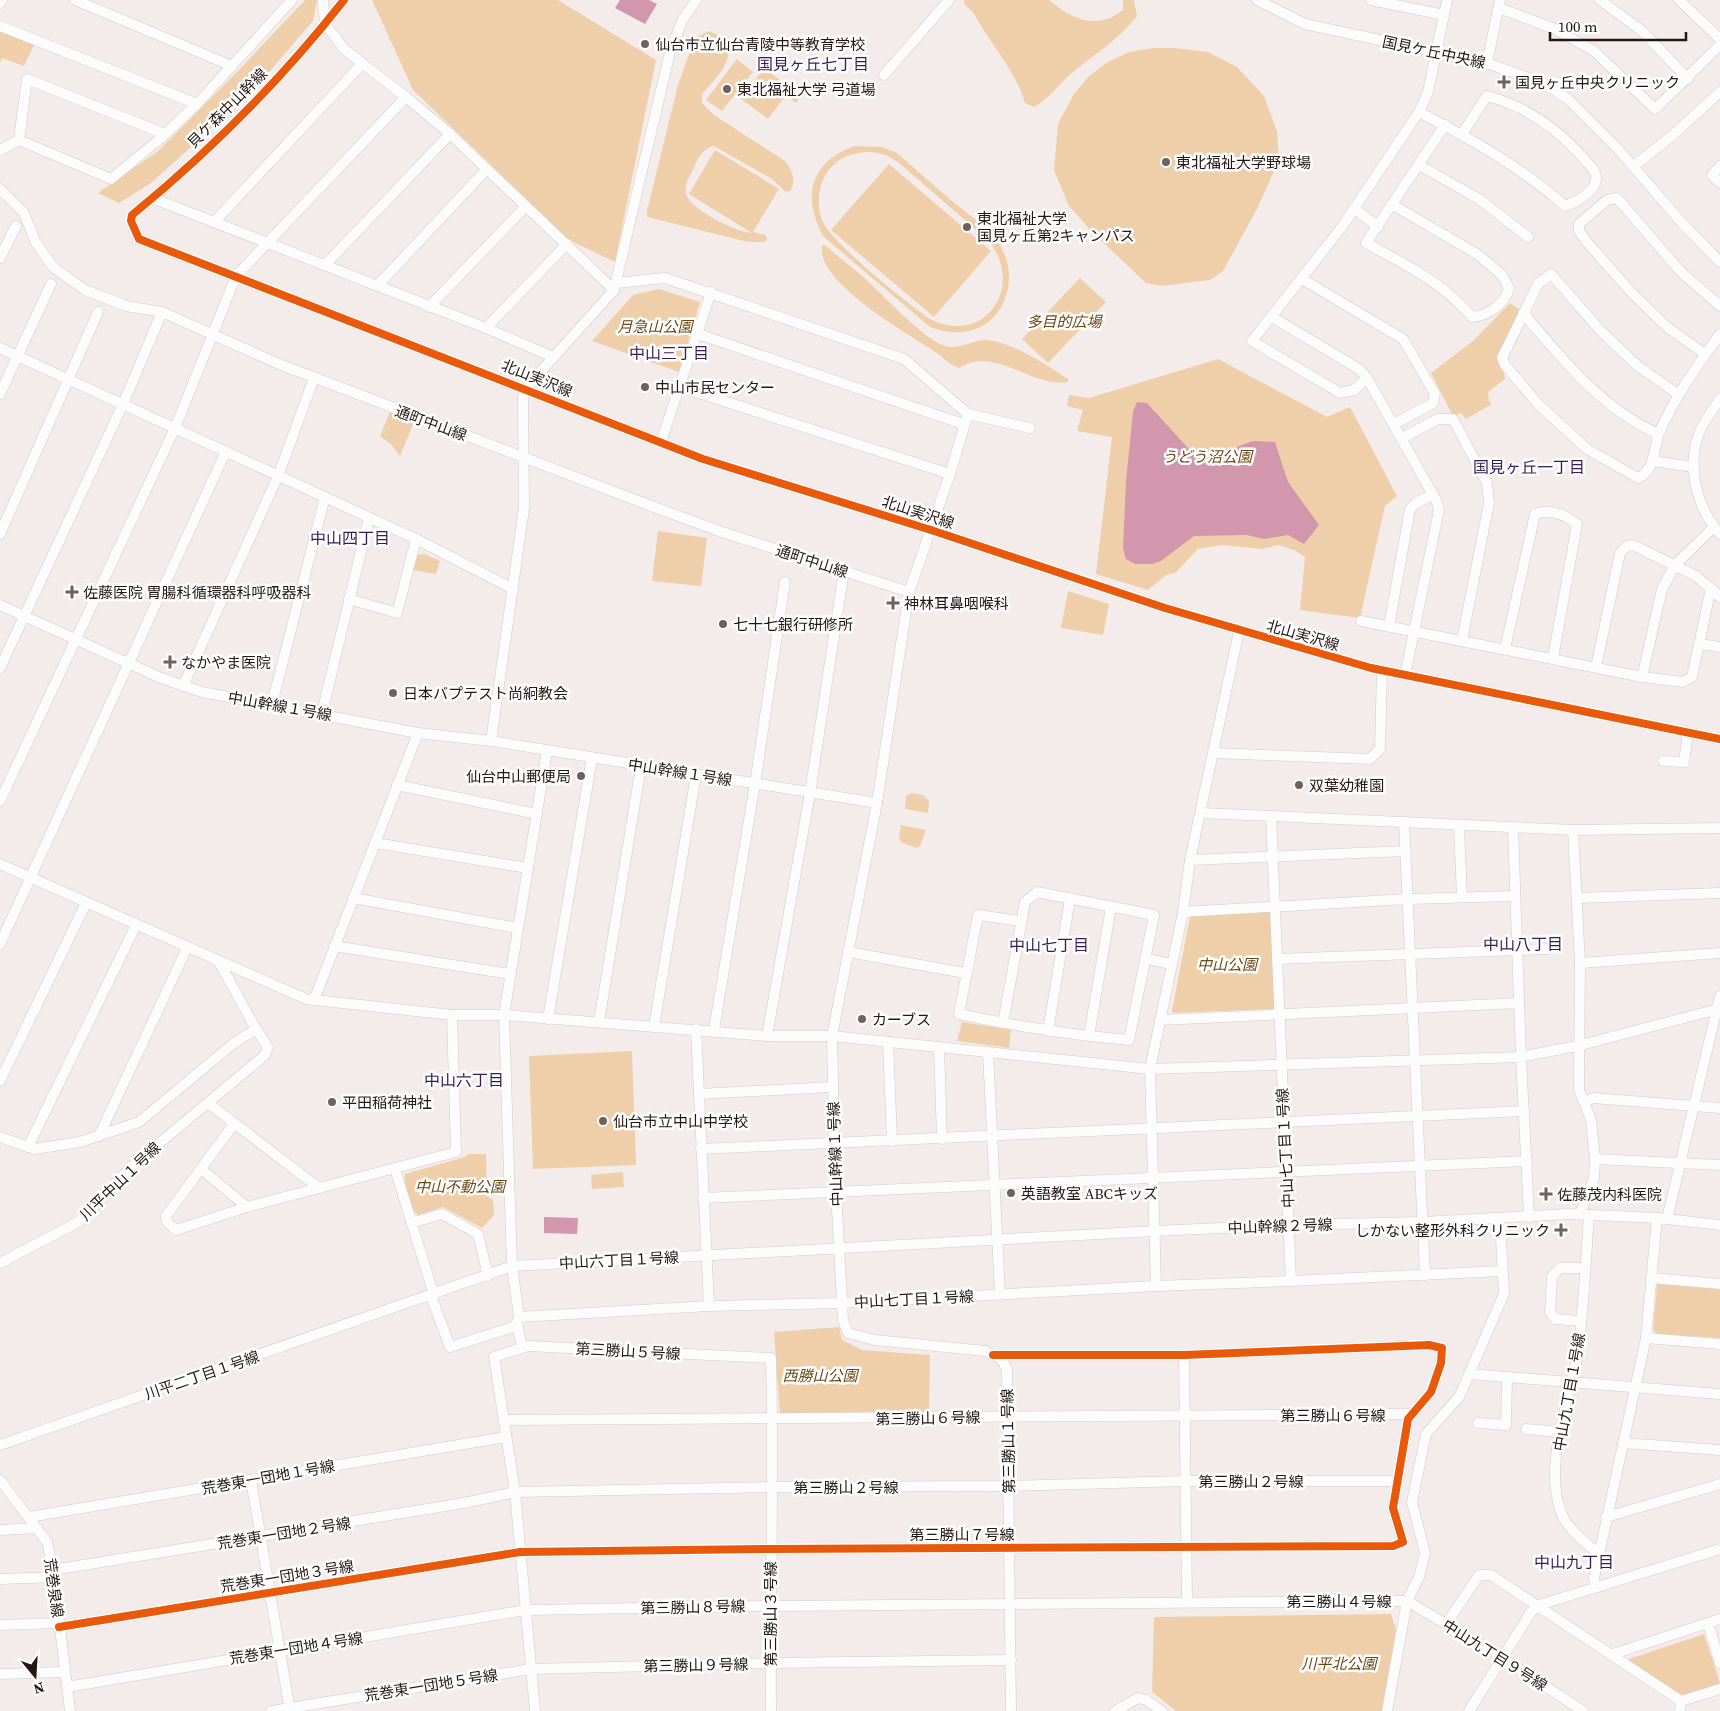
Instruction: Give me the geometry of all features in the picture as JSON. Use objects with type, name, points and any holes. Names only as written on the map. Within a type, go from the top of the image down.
[{"type":"street","points":[[75,0],[232,66]]},
{"type":"street","points":[[19,140],[111,179],[165,134],[197,104],[292,0]]},
{"type":"street","points":[[322,0],[325,24],[345,50],[450,134],[486,170],[615,287]]},
{"type":"street","name":"貝ケ森中山幹線","points":[[134,231],[131,218],[226,132],[289,66],[344,0]]},
{"type":"street","points":[[491,741],[524,508],[522,459],[523,398],[526,388],[615,287],[670,52],[682,21],[696,0]]},
{"type":"street","points":[[884,76],[949,0]]},
{"type":"street","name":"国見ケ丘中央線","points":[[1256,0],[1306,24],[1487,63],[1545,84],[1568,99],[1634,166],[1682,223],[1720,262]]},
{"type":"street","points":[[1371,0],[1394,2],[1444,15]]},
{"type":"street","points":[[1367,378],[1354,390],[1340,393],[1252,341],[1354,208],[1419,112],[1428,92],[1438,52],[1447,0]]},
{"type":"street","points":[[1600,0],[1642,31],[1688,78]]},
{"type":"street","points":[[1679,0],[1720,39]]},
{"type":"street","points":[[1487,63],[1500,4],[1555,29],[1594,51],[1655,109],[1720,46]]},
{"type":"street","points":[[0,26],[197,104]]},
{"type":"street","points":[[214,222],[362,64]]},
{"type":"street","points":[[19,140],[27,79],[165,134]]},
{"type":"street","points":[[1634,166],[1674,134],[1720,92]]},
{"type":"street","points":[[1419,112],[1462,134],[1537,182],[1565,206],[1575,203],[1590,190],[1596,180],[1594,170],[1573,146],[1541,120],[1498,99],[1487,96],[1462,134]]},
{"type":"street","points":[[0,801],[175,428],[236,276],[406,97]]},
{"type":"street","points":[[1393,205],[1478,254],[1502,275],[1509,288],[1507,296],[1497,307],[1481,317],[1472,317],[1450,293],[1366,243],[1445,126]]},
{"type":"street","points":[[325,265],[450,134]]},
{"type":"street","points":[[0,150],[19,140]]},
{"type":"street","points":[[1419,165],[1479,199],[1528,237]]},
{"type":"street","points":[[1720,166],[1712,174],[1720,183]]},
{"type":"street","points":[[378,285],[486,170]]},
{"type":"street","name":"通町中山線","points":[[0,189],[24,214],[36,243],[53,267],[85,290],[126,306],[162,312],[213,336],[314,378],[522,459],[722,532],[909,592]]},
{"type":"street","points":[[152,198],[378,285],[553,357]]},
{"type":"street","points":[[1705,354],[1667,327],[1632,293],[1586,241],[1579,231],[1579,224],[1607,200],[1617,198],[1681,272],[1720,306]]},
{"type":"street","points":[[430,307],[526,206]]},
{"type":"street","points":[[1354,208],[1378,227]]},
{"type":"street","points":[[0,258],[16,226]]},
{"type":"street","name":"北山実沢線","points":[[134,231],[139,239],[526,388],[703,459],[931,530],[1165,608],[1324,656],[1382,670],[1720,738]]},
{"type":"street","points":[[486,328],[567,244]]},
{"type":"street","points":[[1678,394],[1639,367],[1599,329],[1551,274],[1538,284],[1502,358],[1505,365],[1538,404],[1587,450],[1638,478],[1644,475],[1652,461],[1658,434],[1678,394],[1719,337]]},
{"type":"street","points":[[615,287],[665,278],[711,292],[904,358],[968,414],[1030,428]]},
{"type":"street","points":[[1302,278],[1402,339],[1435,394],[1433,403],[1394,424]]},
{"type":"street","points":[[0,394],[51,284]]},
{"type":"street","points":[[661,442],[711,292]]},
{"type":"street","points":[[0,534],[98,312]]},
{"type":"street","points":[[0,668],[122,404],[162,312]]},
{"type":"street","points":[[1523,313],[1570,368],[1598,395],[1631,422],[1658,434]]},
{"type":"street","points":[[1272,317],[1359,369],[1367,378],[1433,494],[1439,510],[1405,675]]},
{"type":"street","points":[[698,334],[963,424]]},
{"type":"street","points":[[0,348],[416,539],[513,589]]},
{"type":"street","points":[[183,686],[278,476],[314,378]]},
{"type":"street","points":[[680,387],[950,474]]},
{"type":"street","points":[[1642,677],[1662,589],[1675,565],[1717,531],[1700,501],[1694,468],[1698,434],[1720,399]]},
{"type":"street","points":[[877,803],[909,592],[950,474],[963,424],[968,414]]},
{"type":"street","points":[[1402,438],[1438,419],[1453,419],[1487,482],[1489,503],[1462,640]]},
{"type":"street","points":[[0,944],[226,451]]},
{"type":"street","points":[[1652,461],[1694,468]]},
{"type":"street","points":[[1389,626],[1410,509],[1416,503],[1433,494]]},
{"type":"street","points":[[272,704],[325,497]]},
{"type":"street","points":[[1505,649],[1535,514],[1544,511],[1552,512],[1570,518],[1577,524],[1553,658]]},
{"type":"street","points":[[322,713],[369,518]]},
{"type":"street","points":[[349,599],[397,613],[416,539]]},
{"type":"street","points":[[1596,667],[1620,553],[1627,546],[1632,545],[1696,576],[1720,597]]},
{"type":"street","points":[[767,1036],[810,793],[844,571]]},
{"type":"street","points":[[714,1030],[755,784],[785,582]]},
{"type":"street","points":[[1361,620],[1642,677],[1683,682],[1692,678],[1711,588]]},
{"type":"street","name":"中山幹線１号線","points":[[0,605],[129,663],[202,692],[418,732],[491,741],[877,803],[832,1036],[836,1192],[843,1304]]},
{"type":"street","points":[[1156,1286],[1150,1069],[1183,912],[1190,860],[1239,630]]},
{"type":"street","points":[[1700,644],[1720,647]]},
{"type":"street","points":[[1214,753],[1370,758],[1380,749],[1382,670]]},
{"type":"street","points":[[314,1000],[418,732]]},
{"type":"street","points":[[1663,761],[1684,762],[1688,732]]},
{"type":"street","points":[[522,1347],[512,1266],[504,1015],[547,751]]},
{"type":"street","points":[[548,1019],[592,758]]},
{"type":"street","points":[[599,1022],[641,766]]},
{"type":"street","points":[[654,1026],[696,775]]},
{"type":"street","points":[[397,785],[537,814]]},
{"type":"street","points":[[1201,813],[1573,830],[1720,828]]},
{"type":"street","name":"中山七丁目１号線","points":[[518,1320],[709,1306],[843,1304],[1000,1294],[1291,1281],[1271,816]]},
{"type":"street","points":[[1404,822],[1414,1008],[1424,1275]]},
{"type":"street","points":[[1459,825],[1462,897]]},
{"type":"street","points":[[1513,828],[1520,1057],[1529,1217]]},
{"type":"street","name":"中山九丁目１号線","points":[[1573,830],[1580,963],[1581,1045],[1579,1090],[1591,1120],[1595,1159],[1594,1178],[1585,1214],[1585,1268],[1576,1364],[1561,1432],[1555,1488],[1561,1514],[1579,1536],[1599,1554]]},
{"type":"street","points":[[375,843],[528,868]]},
{"type":"street","points":[[1190,860],[1406,850]]},
{"type":"street","points":[[0,864],[218,962],[306,999],[452,1015],[504,1015],[714,1030],[767,1036],[832,1036],[1150,1069],[1520,1057],[1581,1045],[1719,1010]]},
{"type":"street","points":[[1003,1023],[1020,921],[1025,902],[1037,892],[1154,915],[1129,1040],[1048,1031],[1003,1023],[959,1014],[965,973],[978,915],[1020,921]]},
{"type":"street","points":[[1577,898],[1720,894]]},
{"type":"street","points":[[1183,912],[1408,899],[1515,896]]},
{"type":"street","points":[[353,898],[518,928]]},
{"type":"street","points":[[1048,1031],[1070,899]]},
{"type":"street","points":[[0,1080],[86,903]]},
{"type":"street","points":[[1089,1036],[1112,907]]},
{"type":"street","points":[[28,1147],[136,925]]},
{"type":"street","points":[[334,946],[510,974]]},
{"type":"street","points":[[99,1136],[187,948]]},
{"type":"street","points":[[1277,959],[1546,948]]},
{"type":"street","points":[[848,952],[965,973]]},
{"type":"street","points":[[1580,963],[1720,954]]},
{"type":"street","points":[[1146,959],[1172,964]]},
{"type":"street","points":[[0,1137],[34,1149],[80,1142],[139,1122],[234,1043],[256,1029],[218,962]]},
{"type":"street","points":[[1595,1587],[1594,1578],[1606,1518],[1646,1338],[1651,1278],[1662,1219],[1680,1162],[1719,1010],[1720,996]]},
{"type":"street","points":[[1160,1020],[1519,1002]]},
{"type":"street","points":[[234,1124],[166,1216],[167,1222],[176,1230],[247,1207],[456,1152],[452,1015]]},
{"type":"street","name":"川平中山１号線","points":[[0,1262],[80,1221],[132,1166],[265,1055],[268,1046],[256,1029]]},
{"type":"street","points":[[696,1029],[709,1306]]},
{"type":"street","points":[[888,1042],[892,1141]]},
{"type":"street","points":[[938,1047],[942,1139]]},
{"type":"street","points":[[1708,1049],[1720,1052]]},
{"type":"street","points":[[988,1052],[1000,1294]]},
{"type":"street","points":[[698,1094],[832,1087]]},
{"type":"street","points":[[1584,1102],[1593,1098],[1720,1108]]},
{"type":"street","points":[[208,1103],[319,1188]]},
{"type":"street","points":[[701,1149],[1524,1111]]},
{"type":"street","points":[[1595,1159],[1720,1165]]},
{"type":"street","points":[[703,1198],[1527,1161]]},
{"type":"street","points":[[201,1169],[247,1207]]},
{"type":"street","points":[[394,1169],[450,1347],[516,1326],[518,1320]]},
{"type":"street","points":[[411,1223],[442,1214],[478,1234],[488,1276]]},
{"type":"street","name":"中山幹線２号線","points":[[840,1249],[1155,1231],[1500,1219],[1585,1214],[1720,1225]]},
{"type":"street","name":"第三勝山４号線","points":[[1010,1604],[1407,1601],[1419,1577],[1425,1552],[1412,1502],[1426,1434],[1459,1397],[1504,1294],[1500,1219]]},
{"type":"street","name":"中山六丁目１号線","points":[[404,1305],[512,1266],[840,1249]]},
{"type":"street","points":[[1581,1321],[1555,1319],[1550,1312],[1552,1276],[1560,1268],[1585,1268]]},
{"type":"street","points":[[1291,1281],[1502,1271]]},
{"type":"street","points":[[1651,1278],[1720,1284]]},
{"type":"street","points":[[843,1304],[843,1320],[848,1333],[874,1340],[985,1351],[993,1355],[1184,1355],[1429,1345],[1442,1348],[1441,1363],[1431,1392],[1408,1419],[1397,1481]]},
{"type":"street","name":"川平二丁目１号線","points":[[0,1444],[404,1305]]},
{"type":"street","points":[[1646,1338],[1720,1344]]},
{"type":"street","name":"第三勝山５号線","points":[[514,1492],[494,1357],[528,1346],[771,1358],[773,1487]]},
{"type":"street","name":"第三勝山１号線","points":[[993,1355],[1001,1359],[1007,1369],[1011,1711]]},
{"type":"street","points":[[1184,1355],[1183,1416],[1187,1602]]},
{"type":"street","points":[[1469,1374],[1720,1394]]},
{"type":"street","points":[[1478,1423],[1506,1425],[1507,1376]]},
{"type":"street","name":"第三勝山６号線","points":[[504,1420],[773,1420],[1412,1414]]},
{"type":"street","points":[[1526,1428],[1561,1432]]},
{"type":"street","name":"荒巻東一団地１号線","points":[[29,1517],[506,1437]]},
{"type":"street","points":[[1623,1443],[1720,1450]]},
{"type":"street","name":"荒巻泉線","points":[[0,1480],[47,1542],[54,1573],[70,1711]]},
{"type":"street","points":[[251,1480],[290,1710]]},
{"type":"street","name":"第三勝山２号線","points":[[514,1492],[773,1487],[1009,1486],[1185,1481],[1397,1481]]},
{"type":"street","name":"第三勝山７号線","points":[[520,1552],[1393,1546],[1403,1542],[1393,1508],[1397,1481]]},
{"type":"street","points":[[1606,1518],[1720,1484]]},
{"type":"street","name":"第三勝山３号線","points":[[771,1711],[770,1549],[773,1487]]},
{"type":"street","points":[[514,1492],[535,1711]]},
{"type":"street","name":"荒巻東一団地２号線","points":[[0,1579],[54,1573],[464,1504],[514,1492]]},
{"type":"street","points":[[0,1530],[37,1528]]},
{"type":"street","points":[[1469,1711],[1531,1612],[1539,1605],[1720,1549]]},
{"type":"street","name":"荒巻東一団地３号線","points":[[0,1625],[59,1625],[520,1552]]},
{"type":"street","points":[[1446,1624],[1479,1575],[1491,1575],[1613,1654],[1680,1706],[1720,1689]]},
{"type":"street","points":[[1386,1711],[1407,1601]]},
{"type":"street","name":"中山九丁目９号線","points":[[1407,1601],[1502,1658],[1583,1711]]},
{"type":"street","name":"第三勝山８号線","points":[[526,1610],[1010,1604]]},
{"type":"street","name":"荒巻東一団地４号線","points":[[67,1687],[526,1610]]},
{"type":"street","points":[[1613,1654],[1720,1619]]},
{"type":"street","points":[[1708,1623],[1720,1663]]},
{"type":"street","name":"第三勝山９号線","points":[[531,1669],[770,1663],[1011,1660]]},
{"type":"street","name":"荒巻東一団地５号線","points":[[271,1711],[290,1710],[531,1669]]},
{"type":"street","points":[[0,1674],[64,1672]]},
{"type":"street","points":[[1116,1711],[1138,1698],[1146,1700],[1162,1711]]},
{"type":"green space","points":[[305,0],[317,0],[313,21],[269,72],[212,128],[151,183],[119,203],[98,193],[158,151]]},
{"type":"green space","points":[[372,0],[558,0],[656,60],[615,262],[569,240],[413,90]]},
{"type":"green space","points":[[964,0],[1049,0],[1066,13],[1084,20],[1094,21],[1103,20],[1123,10],[1123,0],[1134,0],[1137,16],[1114,40],[1072,73],[1049,96],[1034,107],[1025,103],[1021,91],[1008,67],[973,12],[965,5]]},
{"type":"green space","points":[[0,31],[34,45],[24,66],[2,58],[0,63]]},
{"type":"green space","points":[[709,31],[721,37],[727,45],[728,53],[722,70],[702,94],[702,103],[714,115],[785,161],[792,172],[793,183],[790,191],[786,192],[772,179],[714,146],[704,151],[699,158],[687,183],[686,194],[696,207],[715,219],[736,229],[752,233],[689,194],[715,150],[779,189],[753,232],[765,235],[767,238],[765,242],[748,242],[647,217],[678,85],[695,38]]},
{"type":"green space","name":"東北福祉大学野球場","points":[[1153,48],[1174,48],[1208,52],[1237,67],[1264,96],[1277,131],[1279,160],[1258,207],[1223,271],[1210,280],[1161,286],[1146,283],[1093,233],[1069,206],[1054,170],[1058,124],[1074,94],[1088,77],[1106,63],[1129,52]]},
{"type":"green space","name":"東北福祉大学 弓道場","points":[[737,59],[753,72],[722,111],[706,100]]},
{"type":"green space","points":[[764,68],[801,96],[796,103],[786,95],[768,119],[741,99]]},
{"type":"green space","points":[[855,146],[882,147],[897,153],[993,236],[1005,256],[1009,278],[1005,300],[992,319],[970,331],[954,332],[930,327],[824,237],[817,223],[813,208],[814,182],[819,171],[828,161]],"holes":[[[872,152],[886,155],[899,163],[987,239],[998,257],[1003,275],[1001,292],[994,307],[983,318],[968,325],[950,325],[930,319],[855,258],[823,222],[819,210],[820,191],[823,179],[830,168],[835,163],[852,154]]]},
{"type":"green space","points":[[889,164],[991,251],[934,317],[831,230]]},
{"type":"green space","points":[[822,245],[826,246],[857,271],[913,325],[935,341],[950,347],[986,340],[1007,345],[1039,361],[1068,379],[1068,382],[1040,379],[1000,364],[986,361],[973,362],[959,368],[952,365],[865,305],[847,290],[833,275],[824,259]]},
{"type":"green space","name":"多目的広場","points":[[1080,278],[1106,302],[1048,363],[1022,339]]},
{"type":"green space","name":"月急山公園","points":[[659,289],[700,302],[679,372],[592,341],[633,295]]},
{"type":"green space","points":[[1510,303],[1520,310],[1503,370],[1505,379],[1488,392],[1489,402],[1492,404],[1466,419],[1461,413],[1453,416],[1431,373],[1473,341]]},
{"type":"green space","name":"うどう沼公園","points":[[1218,359],[1327,417],[1350,407],[1397,496],[1385,506],[1360,618],[1300,610],[1305,557],[1296,551],[1279,545],[1262,549],[1222,545],[1198,549],[1175,573],[1166,575],[1148,590],[1096,574],[1112,437],[1077,431],[1083,410],[1067,406],[1069,395],[1089,398]]},
{"type":"green space","points":[[390,412],[414,422],[400,456],[391,444],[380,436]]},
{"type":"green space","points":[[658,531],[707,538],[701,586],[652,581]]},
{"type":"green space","points":[[424,554],[440,561],[436,574],[412,570],[416,555]]},
{"type":"green space","points":[[1068,591],[1109,604],[1103,635],[1061,628]]},
{"type":"green space","points":[[911,793],[923,795],[929,801],[928,813],[905,809],[906,796]]},
{"type":"green space","points":[[901,825],[926,830],[920,846],[916,848],[901,842],[899,838]]},
{"type":"green space","name":"中山公園","points":[[1269,910],[1271,913],[1275,1007],[1273,1009],[1173,1013],[1190,916]]},
{"type":"green space","points":[[962,1022],[1011,1030],[1009,1048],[957,1041]]},
{"type":"green space","points":[[632,1051],[636,1165],[533,1169],[529,1056]]},
{"type":"green space","name":"中山不動公園","points":[[468,1154],[486,1154],[487,1196],[493,1200],[494,1215],[482,1228],[443,1207],[418,1215],[412,1207],[408,1196],[405,1174],[465,1157]]},
{"type":"green space","points":[[623,1172],[624,1187],[592,1189],[591,1175]]},
{"type":"green space","points":[[1663,1281],[1720,1288],[1720,1338],[1657,1334],[1653,1330],[1657,1285]]},
{"type":"green space","name":"西勝山公園","points":[[839,1327],[842,1340],[862,1350],[930,1355],[929,1416],[780,1414],[774,1332]]},
{"type":"green space","name":"川平北公園","points":[[1391,1614],[1396,1629],[1382,1711],[1176,1711],[1152,1692],[1154,1617]]},
{"type":"green space","points":[[1704,1634],[1720,1683],[1682,1697],[1630,1662],[1629,1659]]},
{"type":"shaded area","points":[[620,0],[649,0],[657,4],[645,24],[615,8]]},
{"type":"shaded area","points":[[1137,402],[1147,403],[1197,458],[1212,456],[1253,441],[1275,442],[1288,482],[1319,525],[1304,544],[1288,535],[1264,539],[1247,535],[1194,536],[1161,561],[1152,564],[1135,564],[1126,559],[1123,548],[1126,481],[1133,412]]},
{"type":"shaded area","points":[[544,1217],[578,1218],[577,1234],[544,1233]]},
{"type":"cycle path","points":[[344,0],[296,58],[244,113],[189,166],[132,215],[131,221],[139,239],[703,459],[931,530],[1165,608],[1371,668],[1720,739]]},
{"type":"cycle path","points":[[59,1627],[520,1552],[1393,1546],[1403,1542],[1393,1508],[1408,1419],[1431,1392],[1441,1363],[1442,1348],[1429,1345],[1184,1355],[993,1355]]},
{"type":"place","name":"仙台市立仙台青陵中等教育学校","points":[[645,44]]},
{"type":"place","name":"国見ヶ丘中央クリニック","points":[[1504,82]]},
{"type":"place","name":"東北福祉大学 弓道場","points":[[727,89]]},
{"type":"place","name":"東北福祉大学野球場","points":[[1166,162]]},
{"type":"place","name":"東北福祉大学 国見ヶ丘第2キャンパス","points":[[967,227]]},
{"type":"place","name":"中山市民センター","points":[[645,387]]},
{"type":"place","name":"佐藤医院 胃腸科循環器科呼吸器科","points":[[72,592]]},
{"type":"place","name":"神林耳鼻咽喉科","points":[[893,603]]},
{"type":"place","name":"七十七銀行研修所","points":[[723,624]]},
{"type":"place","name":"なかやま医院","points":[[170,662]]},
{"type":"place","name":"日本バプテスト尚絅教会","points":[[393,693]]},
{"type":"place","name":"仙台中山郵便局","points":[[581,776]]},
{"type":"place","name":"双葉幼稚園","points":[[1299,785]]},
{"type":"place","name":"カーブス","points":[[862,1019]]},
{"type":"place","name":"平田稲荷神社","points":[[332,1102]]},
{"type":"place","name":"仙台市立中山中学校","points":[[603,1121]]},
{"type":"place","name":"英語教室 ABCキッズ","points":[[1011,1193]]},
{"type":"place","name":"佐藤茂内科医院","points":[[1546,1194]]},
{"type":"place","name":"しかない整形外科クリニック","points":[[1561,1230]]},
{"type":"district","name":"国見ヶ丘七丁目","points":[[813,64]]},
{"type":"district","name":"中山三丁目","points":[[669,353]]},
{"type":"district","name":"国見ヶ丘一丁目","points":[[1529,467]]},
{"type":"district","name":"中山四丁目","points":[[350,538]]},
{"type":"district","name":"中山八丁目","points":[[1523,944]]},
{"type":"district","name":"中山七丁目","points":[[1049,945]]},
{"type":"district","name":"中山六丁目","points":[[464,1080]]},
{"type":"district","name":"中山九丁目","points":[[1574,1562]]}]
